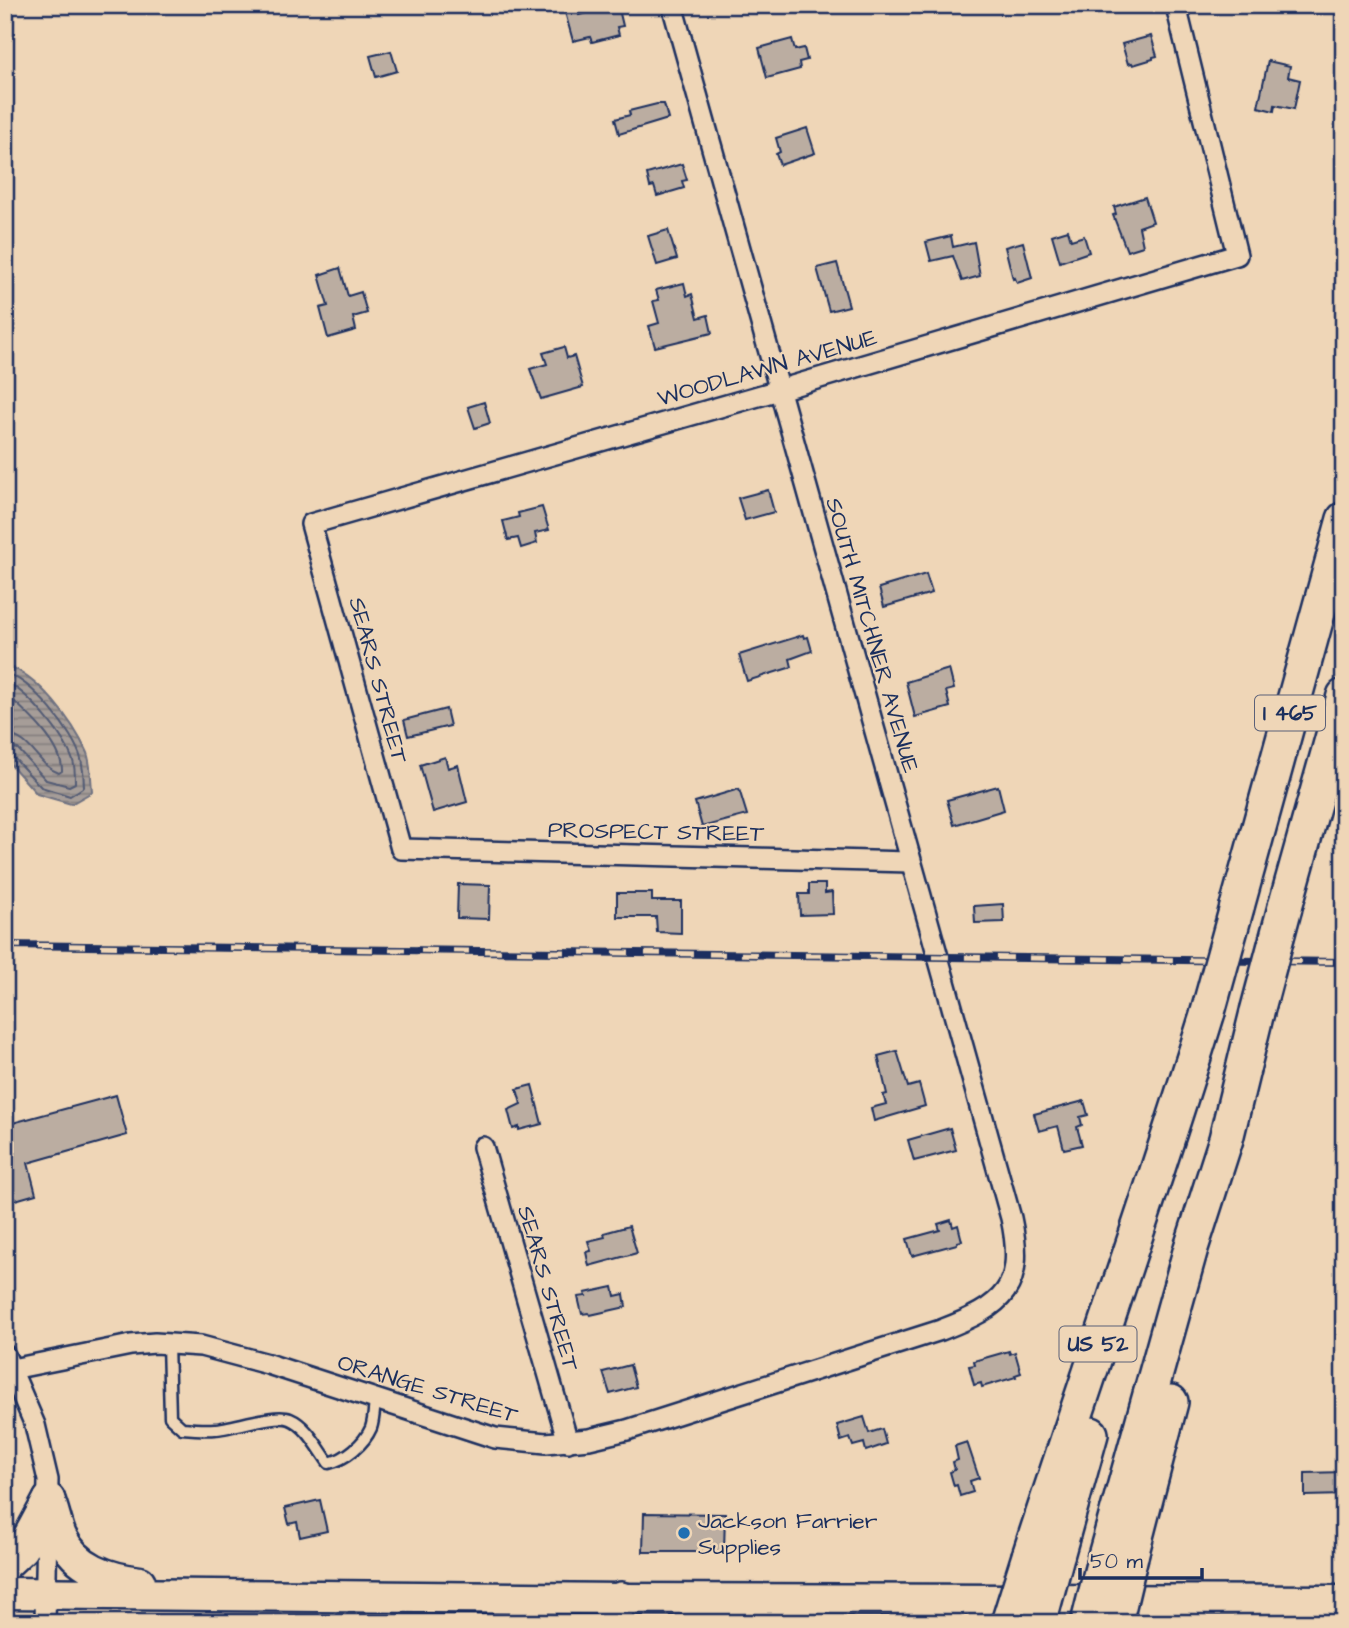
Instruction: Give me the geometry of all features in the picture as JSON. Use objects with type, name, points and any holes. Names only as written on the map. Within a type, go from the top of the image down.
[{"type":"highway","name":"I 465","points":[[1039,1623],[1043,1556],[1112,1359],[1170,1133],[1208,1012],[1344,519]]},
{"type":"highway","name":"I 465","points":[[1088,1623],[1118,1556],[1191,1248],[1226,1139],[1257,1012],[1344,696]]},
{"type":"highway","points":[[1008,1623],[1043,1556]]},
{"type":"highway","points":[[1115,1623],[1118,1556]]},
{"type":"main road","points":[[5,1565],[22,1549],[49,1499]]},
{"type":"main road","points":[[49,1499],[61,1535],[83,1564],[109,1576],[198,1595]]},
{"type":"main road","points":[[5,1593],[198,1595],[620,1615],[1344,1601]]},
{"type":"street","name":"SOUTH MITCHNER AVENUE","points":[[672,5],[1011,1218],[1017,1247],[1012,1279]]},
{"type":"street","name":"WOODLAWN AVENUE","points":[[311,524],[1237,255],[1176,6]]},
{"type":"street","name":"SEARS STREET","points":[[311,524],[401,849]]},
{"type":"street","name":"PROSPECT STREET","points":[[401,849],[910,862]]},
{"type":"street","name":"SEARS STREET","points":[[483,1147],[568,1442]]},
{"type":"street","name":"ORANGE STREET","points":[[8,1362],[131,1345],[168,1343],[201,1346],[495,1438],[545,1443],[568,1442],[627,1430],[941,1330],[985,1310],[1006,1292],[1012,1279]]},
{"type":"street","points":[[8,1362],[35,1425],[48,1480],[45,1623]]},
{"type":"lane","points":[[168,1343],[170,1417],[182,1428],[213,1430],[277,1417],[289,1418],[302,1427],[329,1463],[340,1460],[357,1447],[371,1427],[375,1400]]},
{"type":"water","points":[[5,665],[30,678],[64,714],[87,753],[92,792],[71,804],[37,794],[5,758]]},
{"type":"building","points":[[563,5],[577,5],[579,15],[618,5],[623,26],[617,27],[619,35],[592,42],[590,37],[573,41]]},
{"type":"building","points":[[1151,36],[1157,56],[1133,65],[1128,64],[1122,44]]},
{"type":"building","points":[[792,39],[795,50],[804,48],[807,60],[799,62],[800,69],[767,78],[759,48]]},
{"type":"building","points":[[391,51],[397,71],[376,77],[370,56]]},
{"type":"building","points":[[1268,61],[1290,66],[1288,77],[1300,80],[1294,109],[1275,105],[1274,111],[1258,107]]},
{"type":"building","points":[[664,104],[668,119],[619,134],[615,119],[630,115],[629,111]]},
{"type":"building","points":[[807,128],[815,153],[780,165],[776,154],[780,152],[776,138]]},
{"type":"building","points":[[682,164],[687,180],[682,181],[684,188],[657,196],[654,186],[650,187],[647,174]]},
{"type":"building","points":[[1145,197],[1153,222],[1139,227],[1143,246],[1127,251],[1113,215],[1116,214],[1114,207]]},
{"type":"building","points":[[668,230],[677,259],[657,265],[648,236]]},
{"type":"building","points":[[1068,230],[1071,240],[1084,236],[1089,252],[1060,262],[1052,235]]},
{"type":"building","points":[[951,236],[953,247],[974,242],[980,276],[962,281],[953,256],[931,261],[926,242]]},
{"type":"building","points":[[1023,242],[1032,278],[1017,283],[1015,278],[1013,279],[1005,247]]},
{"type":"building","points":[[837,263],[849,306],[829,311],[817,268]]},
{"type":"building","points":[[340,268],[348,296],[361,292],[367,313],[353,317],[356,330],[328,338],[320,308],[328,306],[319,275]]},
{"type":"building","points":[[684,283],[687,296],[692,294],[698,318],[708,315],[712,333],[655,347],[649,326],[659,323],[653,301],[659,300],[656,290]]},
{"type":"building","points":[[564,347],[567,358],[574,356],[583,387],[541,399],[530,369],[547,364],[543,353]]},
{"type":"building","points":[[484,402],[490,423],[475,428],[468,407]]},
{"type":"building","points":[[768,490],[774,512],[745,520],[738,498]]},
{"type":"building","points":[[542,507],[549,530],[535,533],[537,543],[521,548],[518,538],[508,540],[503,521],[519,517],[518,513]]},
{"type":"building","points":[[926,574],[932,593],[884,607],[879,588]]},
{"type":"building","points":[[803,635],[804,638],[808,637],[812,651],[790,659],[792,667],[747,681],[739,655]]},
{"type":"building","points":[[949,669],[954,689],[946,691],[950,707],[915,717],[906,682]]},
{"type":"building","points":[[446,709],[450,726],[408,736],[404,720]]},
{"type":"building","points":[[445,757],[448,768],[458,765],[467,802],[433,812],[420,765]]},
{"type":"building","points":[[998,786],[1004,810],[954,825],[947,800]]},
{"type":"building","points":[[739,789],[747,815],[702,827],[695,802]]},
{"type":"building","points":[[458,884],[490,885],[489,919],[457,918]]},
{"type":"building","points":[[809,884],[825,884],[825,893],[832,892],[833,914],[800,915],[799,894],[809,894]]},
{"type":"building","points":[[617,893],[652,893],[652,901],[681,901],[681,933],[657,932],[656,917],[617,917]]},
{"type":"building","points":[[1003,904],[1004,922],[975,923],[974,906]]},
{"type":"building","points":[[897,1051],[908,1087],[919,1084],[925,1106],[874,1121],[871,1108],[886,1104],[883,1095],[887,1094],[878,1056]]},
{"type":"building","points":[[532,1085],[542,1124],[513,1129],[508,1110],[521,1104],[517,1089]]},
{"type":"building","points":[[116,1095],[127,1135],[28,1163],[36,1194],[5,1203],[5,1125]]},
{"type":"building","points":[[1084,1101],[1088,1115],[1080,1117],[1082,1125],[1077,1127],[1082,1145],[1064,1149],[1058,1126],[1039,1131],[1034,1114]]},
{"type":"building","points":[[950,1128],[956,1150],[914,1161],[908,1140]]},
{"type":"building","points":[[951,1220],[953,1227],[958,1225],[962,1241],[912,1256],[907,1239],[940,1230],[938,1224]]},
{"type":"building","points":[[629,1226],[637,1253],[589,1266],[586,1252],[591,1251],[588,1241]]},
{"type":"building","points":[[613,1287],[615,1296],[624,1294],[626,1307],[590,1315],[582,1314],[578,1297]]},
{"type":"building","points":[[1009,1351],[1010,1354],[1015,1352],[1021,1373],[982,1387],[981,1383],[974,1385],[969,1366],[975,1365],[974,1361]]},
{"type":"building","points":[[630,1365],[636,1387],[610,1394],[603,1372]]},
{"type":"building","points":[[864,1417],[869,1433],[882,1429],[886,1444],[866,1451],[864,1443],[853,1446],[850,1438],[841,1441],[837,1425]]},
{"type":"building","points":[[967,1442],[979,1478],[970,1481],[973,1492],[960,1496],[950,1472],[955,1470],[953,1462],[958,1460],[955,1446]]},
{"type":"building","points":[[1344,1472],[1344,1495],[1305,1496],[1305,1473]]},
{"type":"building","points":[[320,1500],[327,1531],[300,1537],[297,1522],[289,1524],[285,1508]]},
{"type":"building","name":"Jackson Farrier Supplies","points":[[644,1513],[725,1514],[724,1552],[643,1552]]},
{"type":"railway","points":[[5,945],[1344,962]]},
{"type":"place","name":"Jackson Farrier Supplies","points":[[684,1533]]}]
